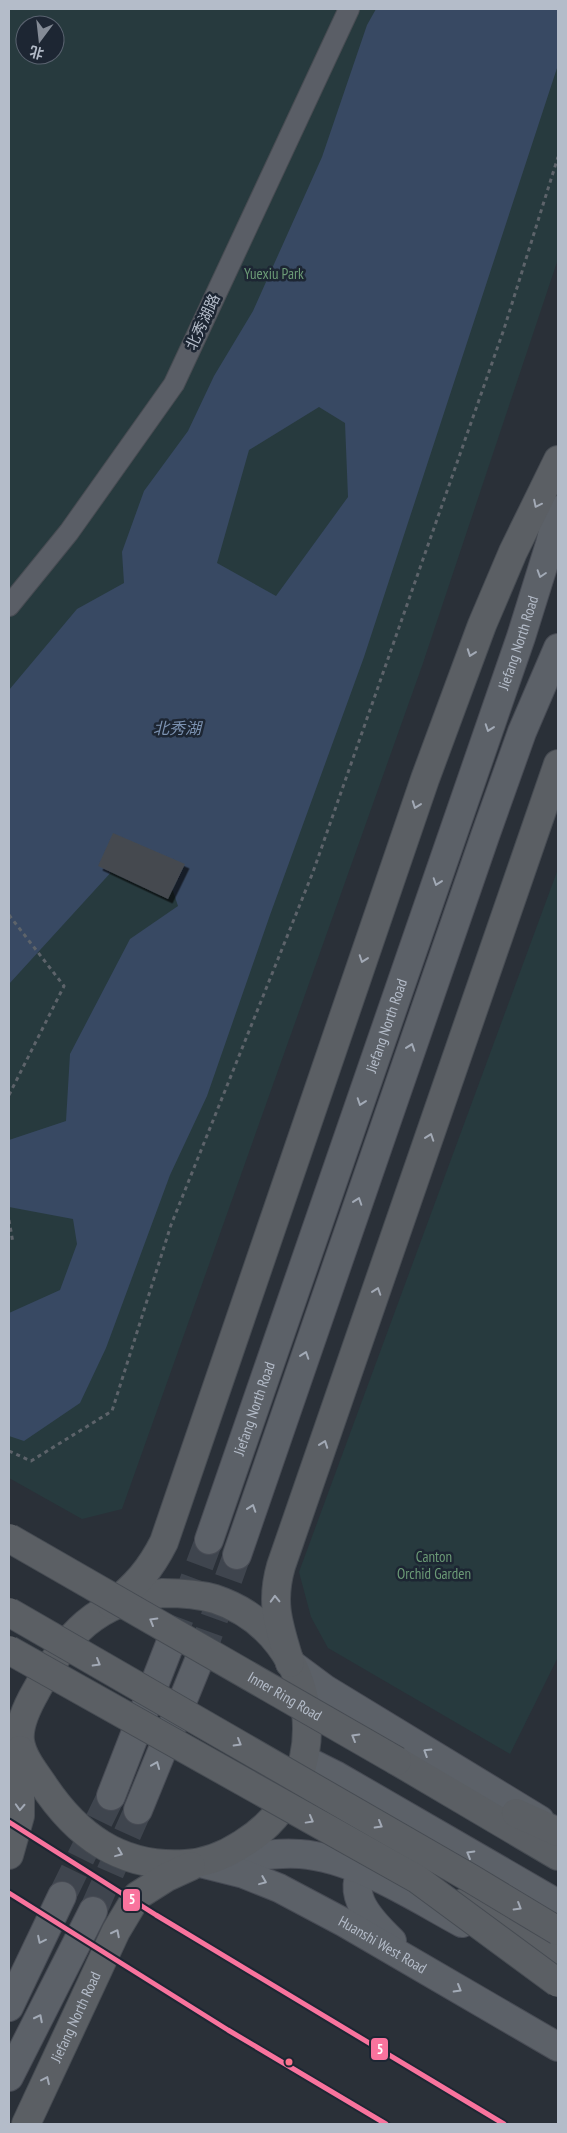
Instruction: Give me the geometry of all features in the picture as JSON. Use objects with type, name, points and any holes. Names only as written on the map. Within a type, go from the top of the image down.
[{"type":"highway","points":[[14,1733],[20,1731],[30,1703],[60,1649],[90,1620],[112,1605],[142,1578],[154,1562],[164,1542],[392,871],[435,751],[482,625],[558,460]]},
{"type":"highway","points":[[290,1663],[276,1611],[275,1586],[558,764]]},
{"type":"highway","name":"Inner Ring Road","points":[[9,1538],[397,1761],[558,1856]]},
{"type":"highway","points":[[9,1545],[112,1605],[146,1595],[184,1593],[216,1600],[233,1607],[261,1626],[275,1640],[290,1663]]},
{"type":"highway","points":[[9,1612],[370,1820],[558,1931]]},
{"type":"highway","points":[[9,1650],[417,1879],[558,1952]]},
{"type":"highway","name":"Jiefang North Road","points":[[26,2124],[116,1931],[137,1896],[167,1876],[236,1848],[264,1828],[290,1797],[305,1760],[308,1724],[302,1687],[290,1663]]},
{"type":"highway","points":[[9,1855],[20,1816],[22,1780],[14,1733]]},
{"type":"highway","points":[[14,1733],[27,1761],[54,1802],[79,1829],[92,1839],[110,1850],[148,1862],[167,1864],[200,1862]]},
{"type":"highway","points":[[397,1761],[558,1832]]},
{"type":"highway","points":[[417,1879],[558,1984]]},
{"type":"main road","name":"Jiefang North Road","points":[[209,1540],[521,636],[550,544],[558,510]]},
{"type":"main road","name":"Jiefang North Road","points":[[237,1554],[485,836],[522,732],[558,648]]},
{"type":"main road","points":[[111,1796],[170,1644]]},
{"type":"main road","points":[[138,1810],[200,1658]]},
{"type":"main road","points":[[290,1663],[325,1689],[558,1832]]},
{"type":"main road","points":[[305,1760],[338,1776],[558,1904]]},
{"type":"main road","points":[[416,1964],[376,1926],[360,1905],[357,1886],[362,1871],[370,1860],[381,1852],[406,1840],[435,1833]]},
{"type":"main road","points":[[200,1862],[267,1855],[300,1854],[330,1858],[394,1886],[558,1976]]},
{"type":"main road","name":"Huanshi West Road","points":[[200,1862],[244,1874],[279,1888],[416,1964],[558,2047]]},
{"type":"main road","points":[[9,2007],[62,1896]]},
{"type":"main road","points":[[9,2077],[93,1911]]},
{"type":"main road","points":[[520,2024],[558,2027]]},
{"type":"lane","name":"北秀湖路","points":[[9,606],[69,532],[174,384],[349,9]]},
{"type":"path","points":[[9,1451],[31,1461],[112,1411],[171,1225],[316,863],[504,329],[558,157]]},
{"type":"path","points":[[9,915],[64,986],[9,1095]]},
{"type":"path","points":[[9,1220],[13,1243]]},
{"type":"green space","name":"Yuexiu Park","points":[[9,9],[558,9],[558,259],[422,666],[122,1509],[82,1519],[9,1478]]},
{"type":"green space","name":"Canton Orchid Garden","points":[[558,869],[558,1657],[510,1754],[328,1648],[311,1617],[299,1572]]},
{"type":"water","name":"北秀湖","points":[[376,9],[558,9],[558,65],[364,657],[270,915],[207,1096],[170,1175],[106,1348],[80,1403],[24,1441],[9,1436],[9,1313],[60,1290],[77,1244],[73,1219],[9,1207],[9,1140],[66,1121],[70,1054],[130,939],[178,906],[171,885],[114,869],[9,984],[9,690],[77,609],[124,583],[122,552],[144,491],[188,431],[214,376],[253,311],[322,157],[367,25]],"holes":[[[319,407],[345,423],[348,497],[276,596],[217,563],[249,450]]]},
{"type":"building","points":[[113,833],[185,864],[168,899],[98,866]]},
{"type":"tunnel","points":[[170,1644],[209,1540]]},
{"type":"tunnel","points":[[200,1658],[237,1555]]},
{"type":"tunnel","points":[[62,1896],[111,1796]]},
{"type":"tunnel","points":[[93,1911],[138,1810]]},
{"type":"transit line","name":"5","points":[[9,1822],[156,1915],[504,2124]]},
{"type":"transit line","name":"5","points":[[9,1893],[228,2030],[386,2124]]}]
